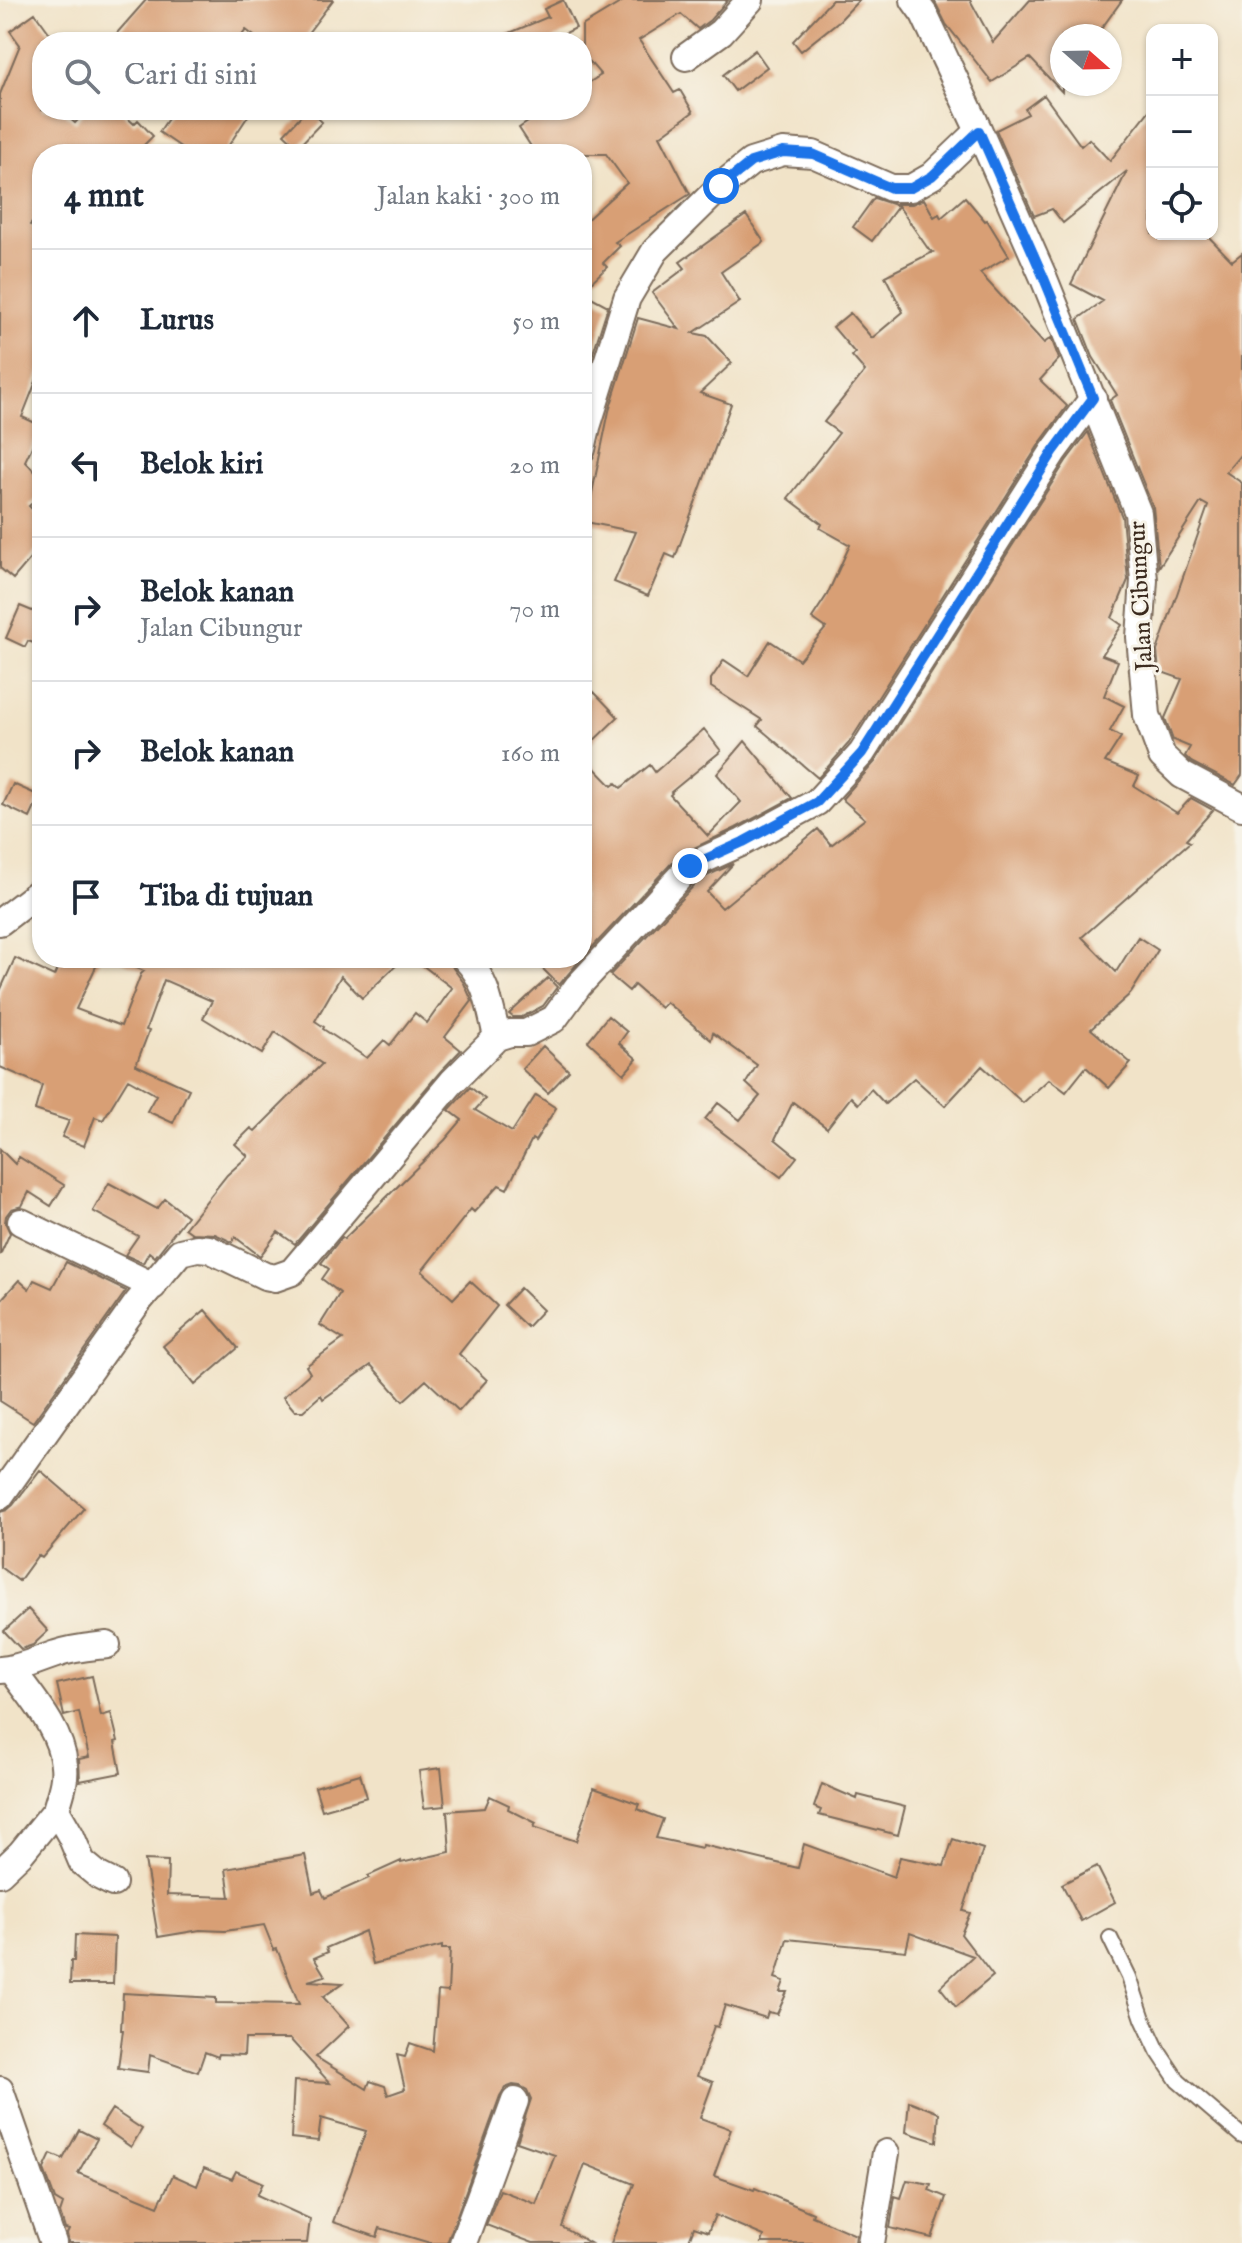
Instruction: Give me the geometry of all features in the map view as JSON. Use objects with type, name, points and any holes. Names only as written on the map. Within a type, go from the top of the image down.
[{"type":"street","points":[[686,57],[721,32],[750,0]]},
{"type":"street","name":"Jalan Cibungur","points":[[914,0],[924,14],[979,131],[1043,276],[1138,513],[1144,580],[1140,637],[1147,715],[1162,756],[1182,775],[1242,807]]},
{"type":"street","points":[[592,411],[627,298],[655,251],[751,162],[783,152],[813,154],[891,188],[911,188],[932,176],[979,131]]},
{"type":"street","points":[[0,1496],[138,1302],[180,1252],[209,1249],[275,1278],[292,1272],[452,1082],[497,1037],[526,1033],[554,1019],[578,986],[690,866],[743,842],[817,802],[862,753],[1053,452],[1093,398]]},
{"type":"street","points":[[0,922],[32,898]]},
{"type":"street","points":[[475,968],[487,990],[497,1037]]},
{"type":"street","points":[[21,1222],[153,1286]]},
{"type":"street","points":[[0,1873],[21,1853],[56,1810],[63,1789],[65,1768],[52,1728],[6,1670],[78,1648],[107,1645]]},
{"type":"street","points":[[56,1810],[82,1862],[113,1883]]},
{"type":"street","points":[[0,2090],[53,2243]]},
{"type":"street","points":[[463,2243],[515,2101]]},
{"type":"street","points":[[871,2243],[886,2153]]},
{"type":"lane","points":[[1110,1938],[1158,2051],[1178,2081],[1242,2136]]},
{"type":"building","points":[[146,0],[333,0],[309,32],[118,32]]},
{"type":"building","points":[[563,0],[576,28],[568,32],[512,32],[548,17],[544,9]]},
{"type":"building","points":[[625,0],[728,0],[698,29],[681,14],[639,40],[674,93],[680,90],[693,112],[660,136],[690,194],[615,242],[620,246],[603,263],[607,267],[592,281],[592,215],[627,183],[606,154],[592,154],[592,144],[529,144],[519,128],[531,120],[592,120],[592,81],[601,75],[592,65],[592,32],[582,32],[582,26]]},
{"type":"building","points":[[832,0],[859,0],[840,20],[801,51],[793,41]]},
{"type":"building","points":[[934,0],[970,0],[993,42],[1030,0],[1122,0],[1105,24],[1050,24],[1050,79],[1030,58],[992,82],[946,24]]},
{"type":"building","points":[[35,13],[49,32],[32,32],[32,120],[72,120],[75,123],[78,120],[130,120],[134,124],[138,120],[153,136],[145,144],[32,144],[32,392],[22,417],[32,422],[32,447],[25,461],[32,468],[32,503],[29,506],[32,509],[32,557],[13,579],[0,568],[0,94],[20,45],[10,31]]},
{"type":"building","points":[[755,50],[767,67],[735,91],[723,75]]},
{"type":"building","points":[[1044,95],[1081,146],[1089,139],[1110,161],[1146,115],[1146,240],[1212,240],[1232,261],[1242,253],[1242,453],[1226,472],[1242,483],[1242,775],[1235,785],[1191,762],[1185,756],[1190,747],[1173,740],[1165,718],[1182,679],[1159,671],[1157,651],[1208,506],[1201,502],[1159,567],[1153,507],[1110,400],[1117,395],[1093,357],[1078,319],[1103,301],[1071,284],[1127,171],[1063,223],[1052,209],[1034,216],[996,130],[1028,114],[1025,109]]},
{"type":"building","points":[[167,120],[245,120],[230,144],[176,144],[159,132]]},
{"type":"building","points":[[297,120],[322,122],[301,144],[295,144],[284,134]]},
{"type":"building","points":[[965,197],[987,220],[1009,256],[980,273],[1044,343],[1051,338],[1059,359],[1040,380],[1067,406],[1040,443],[849,743],[818,778],[757,726],[762,720],[711,687],[711,679],[724,660],[748,676],[770,641],[799,660],[826,628],[812,618],[827,595],[850,545],[820,528],[822,524],[788,498],[839,433],[824,422],[865,371],[852,356],[855,353],[833,327],[850,313],[872,338],[903,312],[885,276],[933,252],[897,204],[912,204],[924,199],[934,217],[939,214],[941,218]]},
{"type":"building","points":[[874,198],[898,206],[872,241],[853,227]]},
{"type":"building","points":[[746,215],[764,242],[721,272],[740,302],[693,333],[707,336],[732,363],[700,393],[731,404],[675,558],[666,554],[648,596],[614,582],[636,532],[592,523],[592,493],[609,411],[638,318],[679,329],[652,293],[685,268],[680,262]]},
{"type":"building","points":[[592,297],[608,306],[592,356]]},
{"type":"building","points":[[1088,432],[1122,517],[1128,580],[1112,618],[1122,625],[1102,655],[1118,661],[1104,696],[1124,706],[1110,731],[1121,737],[1105,762],[1139,776],[1134,786],[1177,813],[1191,798],[1213,810],[1186,840],[1190,842],[1082,937],[1116,972],[1138,937],[1158,950],[1131,993],[1091,1029],[1131,1063],[1109,1088],[1086,1067],[1066,1092],[1049,1079],[1023,1103],[982,1066],[945,1106],[914,1078],[885,1104],[871,1089],[858,1104],[851,1097],[827,1128],[793,1102],[775,1139],[797,1157],[781,1177],[705,1119],[718,1103],[740,1120],[760,1096],[746,1083],[757,1065],[713,1033],[711,1040],[666,1002],[661,1008],[634,985],[629,991],[610,975],[700,879],[733,864],[707,892],[722,908],[818,829],[831,845],[865,819],[842,799],[875,762],[1066,461]]},
{"type":"building","points":[[20,606],[32,611],[32,642],[28,641],[25,647],[6,638]]},
{"type":"building","points":[[594,692],[618,717],[592,742]]},
{"type":"building","points":[[704,729],[721,751],[670,795],[708,836],[741,802],[717,774],[745,741],[792,798],[679,855],[592,948],[592,765],[612,786],[616,783],[621,788],[650,765],[655,772]]},
{"type":"building","points":[[13,784],[32,792],[30,818],[3,805]]},
{"type":"building","points":[[15,958],[54,976],[58,968],[95,968],[76,1009],[121,1026],[144,971],[137,968],[394,968],[362,998],[341,976],[315,1021],[367,1058],[384,1040],[390,1045],[415,1013],[427,1023],[452,988],[426,968],[453,968],[472,1001],[445,1037],[461,1050],[295,1244],[278,1232],[260,1256],[235,1237],[232,1242],[215,1234],[192,1233],[185,1228],[227,1175],[248,1156],[235,1144],[251,1128],[255,1131],[322,1064],[275,1032],[262,1054],[203,1018],[212,1001],[164,980],[136,1065],[189,1089],[173,1123],[147,1111],[156,1095],[128,1079],[103,1120],[95,1117],[84,1146],[62,1137],[69,1121],[35,1110],[42,1085],[0,1067],[0,991]]},
{"type":"building","points":[[542,968],[573,968],[559,985]]},
{"type":"building","points":[[548,978],[557,987],[543,1006],[522,1017],[509,1014]]},
{"type":"building","points":[[608,1016],[627,1032],[619,1043],[637,1059],[624,1074],[588,1041]]},
{"type":"building","points":[[543,1046],[569,1071],[548,1093],[522,1069]]},
{"type":"building","points":[[470,1087],[485,1099],[475,1110],[512,1132],[536,1095],[556,1108],[535,1141],[532,1139],[507,1189],[499,1185],[474,1212],[471,1209],[422,1271],[453,1299],[470,1281],[497,1306],[459,1354],[487,1380],[459,1411],[426,1380],[403,1401],[371,1365],[323,1399],[321,1395],[303,1411],[295,1411],[283,1397],[310,1373],[306,1366],[343,1339],[320,1325],[340,1293],[322,1279],[329,1269],[321,1263],[342,1237],[344,1239],[462,1120],[449,1110]]},
{"type":"building","points":[[0,1149],[15,1164],[19,1157],[64,1185],[51,1206],[29,1192],[22,1206],[11,1209],[5,1222],[10,1233],[0,1255]]},
{"type":"building","points":[[109,1183],[157,1209],[165,1199],[187,1216],[155,1257],[149,1252],[143,1263],[125,1255],[138,1236],[93,1211]]},
{"type":"building","points":[[66,1262],[126,1291],[33,1422],[0,1401],[0,1301],[19,1280],[29,1289],[34,1280],[52,1288]]},
{"type":"building","points":[[520,1288],[543,1310],[527,1327],[504,1305]]},
{"type":"building","points":[[205,1310],[238,1348],[195,1385],[163,1346]]},
{"type":"building","points":[[40,1470],[84,1508],[42,1558],[38,1555],[19,1581],[0,1567],[0,1512],[13,1505]]},
{"type":"building","points":[[28,1609],[48,1631],[33,1645],[21,1649],[4,1631]]},
{"type":"building","points":[[92,1676],[101,1716],[111,1713],[121,1773],[80,1781],[79,1759],[89,1757],[79,1712],[64,1716],[57,1684]]},
{"type":"building","points":[[441,1768],[445,1806],[424,1808],[419,1771]]},
{"type":"building","points":[[360,1774],[367,1797],[322,1810],[315,1787]]},
{"type":"building","points":[[822,1784],[857,1799],[858,1795],[905,1807],[898,1835],[819,1815],[821,1810],[814,1807]]},
{"type":"building","points":[[594,1788],[639,1804],[637,1809],[663,1819],[656,1838],[702,1848],[703,1845],[798,1868],[804,1844],[894,1877],[900,1857],[944,1866],[953,1839],[983,1849],[963,1911],[970,1913],[961,1934],[993,1976],[956,2007],[940,1987],[973,1956],[910,1933],[906,1951],[787,1939],[775,1978],[784,1981],[780,1992],[787,1992],[777,2014],[768,2012],[766,2018],[725,2005],[718,2027],[714,2026],[697,2076],[713,2082],[700,2118],[731,2129],[714,2176],[755,2188],[813,2213],[812,2216],[856,2235],[855,2243],[762,2243],[764,2236],[715,2215],[708,2232],[694,2227],[688,2243],[611,2243],[634,2184],[585,2164],[562,2227],[590,2243],[533,2243],[486,2225],[500,2190],[536,2204],[555,2155],[517,2142],[531,2099],[527,2090],[513,2085],[505,2088],[500,2096],[447,2243],[430,2243],[380,2228],[377,2237],[333,2222],[366,2131],[321,2118],[318,2141],[291,2138],[294,2081],[330,2083],[290,2039],[245,2039],[244,2055],[219,2054],[218,2057],[205,2052],[198,2072],[150,2055],[148,2072],[118,2068],[123,2030],[123,1993],[216,1998],[216,2003],[299,2004],[264,1925],[158,1937],[145,1860],[168,1861],[167,1895],[230,1897],[226,1869],[305,1855],[313,1893],[321,1890],[325,1898],[401,1861],[450,1852],[447,1811],[485,1808],[490,1796],[536,1823],[534,1827],[576,1841]],"holes":[[[365,1931],[373,1964],[442,1946],[442,1949],[450,1949],[448,1992],[438,1991],[433,2051],[410,2043],[405,2057],[397,2055],[405,2089],[388,2095],[385,2086],[370,2081],[367,2089],[316,2057],[349,2026],[323,1997],[343,1983],[308,1981],[325,1976],[314,1958],[328,1952],[326,1948]]]},
{"type":"building","points":[[1097,1866],[1115,1902],[1081,1921],[1062,1884]]},
{"type":"building","points":[[75,1935],[115,1937],[113,1984],[70,1984]]},
{"type":"building","points":[[909,2101],[939,2113],[937,2142],[906,2132]]},
{"type":"building","points":[[112,2109],[142,2129],[131,2147],[101,2126]]},
{"type":"building","points":[[79,2130],[97,2139],[78,2173],[158,2206],[173,2175],[197,2186],[204,2168],[232,2179],[236,2171],[263,2183],[257,2195],[310,2219],[307,2243],[69,2243],[69,2230],[65,2229],[60,2213],[63,2204],[55,2199],[44,2169],[51,2154],[63,2159]]},
{"type":"building","points":[[907,2180],[931,2184],[929,2190],[946,2197],[932,2238],[890,2228],[895,2196],[901,2198]]},
{"type":"route","points":[[690,866],[743,842],[817,802],[862,753],[1053,452],[1093,398],[979,131],[932,176],[911,188],[891,188],[813,154],[783,152],[751,162],[721,186]]}]
